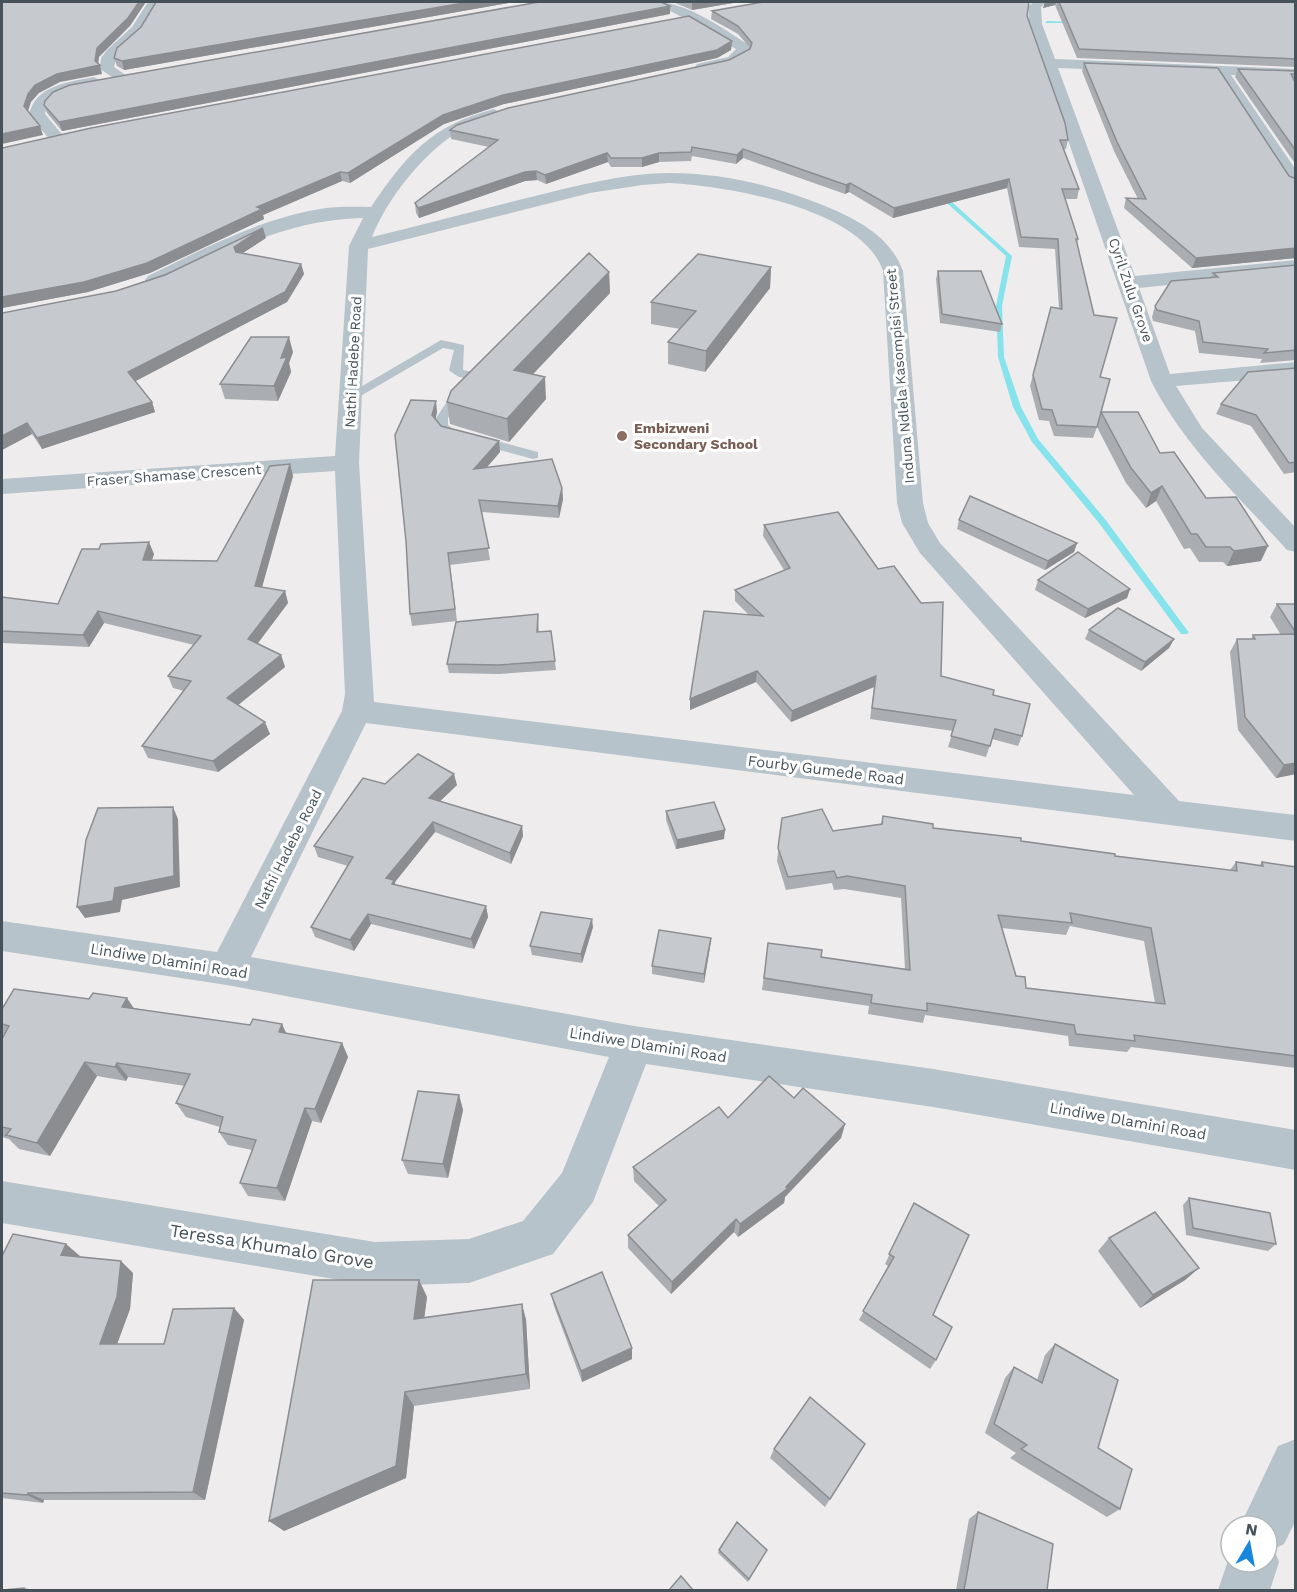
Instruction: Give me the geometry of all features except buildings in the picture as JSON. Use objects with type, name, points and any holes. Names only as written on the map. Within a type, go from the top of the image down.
[{"type":"street","points":[[76,134],[51,140],[37,115],[37,107],[42,100],[68,87],[126,75],[107,69],[107,62],[114,51],[137,30],[154,2]]},
{"type":"street","points":[[658,2],[701,14],[741,44],[743,52],[741,56],[723,63],[677,73]]},
{"type":"street","name":"Cyril Zulu Grove","points":[[1040,2],[1035,6],[1035,24],[1162,381],[1179,413],[1194,433],[1296,544]]},
{"type":"street","points":[[666,21],[701,14]]},
{"type":"street","points":[[1048,63],[1296,73]]},
{"type":"street","points":[[1221,70],[1296,184]]},
{"type":"street","name":"Nathi Hadebe Road","points":[[227,969],[357,711],[360,694],[347,464],[358,246],[374,212],[435,140],[470,121],[516,108]]},
{"type":"street","name":"Induna Ndlela Kasompisi Street","points":[[358,246],[616,182],[671,179],[706,180],[765,190],[810,206],[864,232],[882,248],[891,260],[893,271],[910,503],[915,523],[929,547],[1169,812]]},
{"type":"street","points":[[138,286],[232,242],[277,225],[321,214],[374,212]]},
{"type":"street","points":[[1129,283],[1296,266]]},
{"type":"street","points":[[1162,381],[1296,369]]},
{"type":"street","name":"Fraser Shamase Crescent","points":[[2,486],[347,464]]},
{"type":"street","name":"Fourby Gumede Road","points":[[357,711],[1296,828]]},
{"type":"street","name":"Lindiwe Dlamini Road","points":[[2,936],[227,969],[634,1044],[933,1088],[1296,1150]]},
{"type":"street","name":"Teressa Khumalo Grove","points":[[2,1202],[375,1264],[469,1261],[537,1238],[578,1187],[634,1044]]},
{"type":"street","points":[[1272,1514],[1296,1464]]},
{"type":"street","points":[[1244,1590],[1249,1574]]},
{"type":"lane","points":[[352,395],[441,344],[460,347],[455,370],[471,376],[481,373],[498,358]]},
{"type":"lane","points":[[471,376],[442,418],[442,426],[448,432],[533,455]]},
{"type":"waterway","points":[[1047,22],[1077,23]]},
{"type":"waterway","points":[[941,195],[1009,256],[999,306],[1001,357],[1017,407],[1035,440],[1102,521],[1184,632]]},
{"type":"place","name":"Embizweni Secondary School","points":[[622,436]]}]
